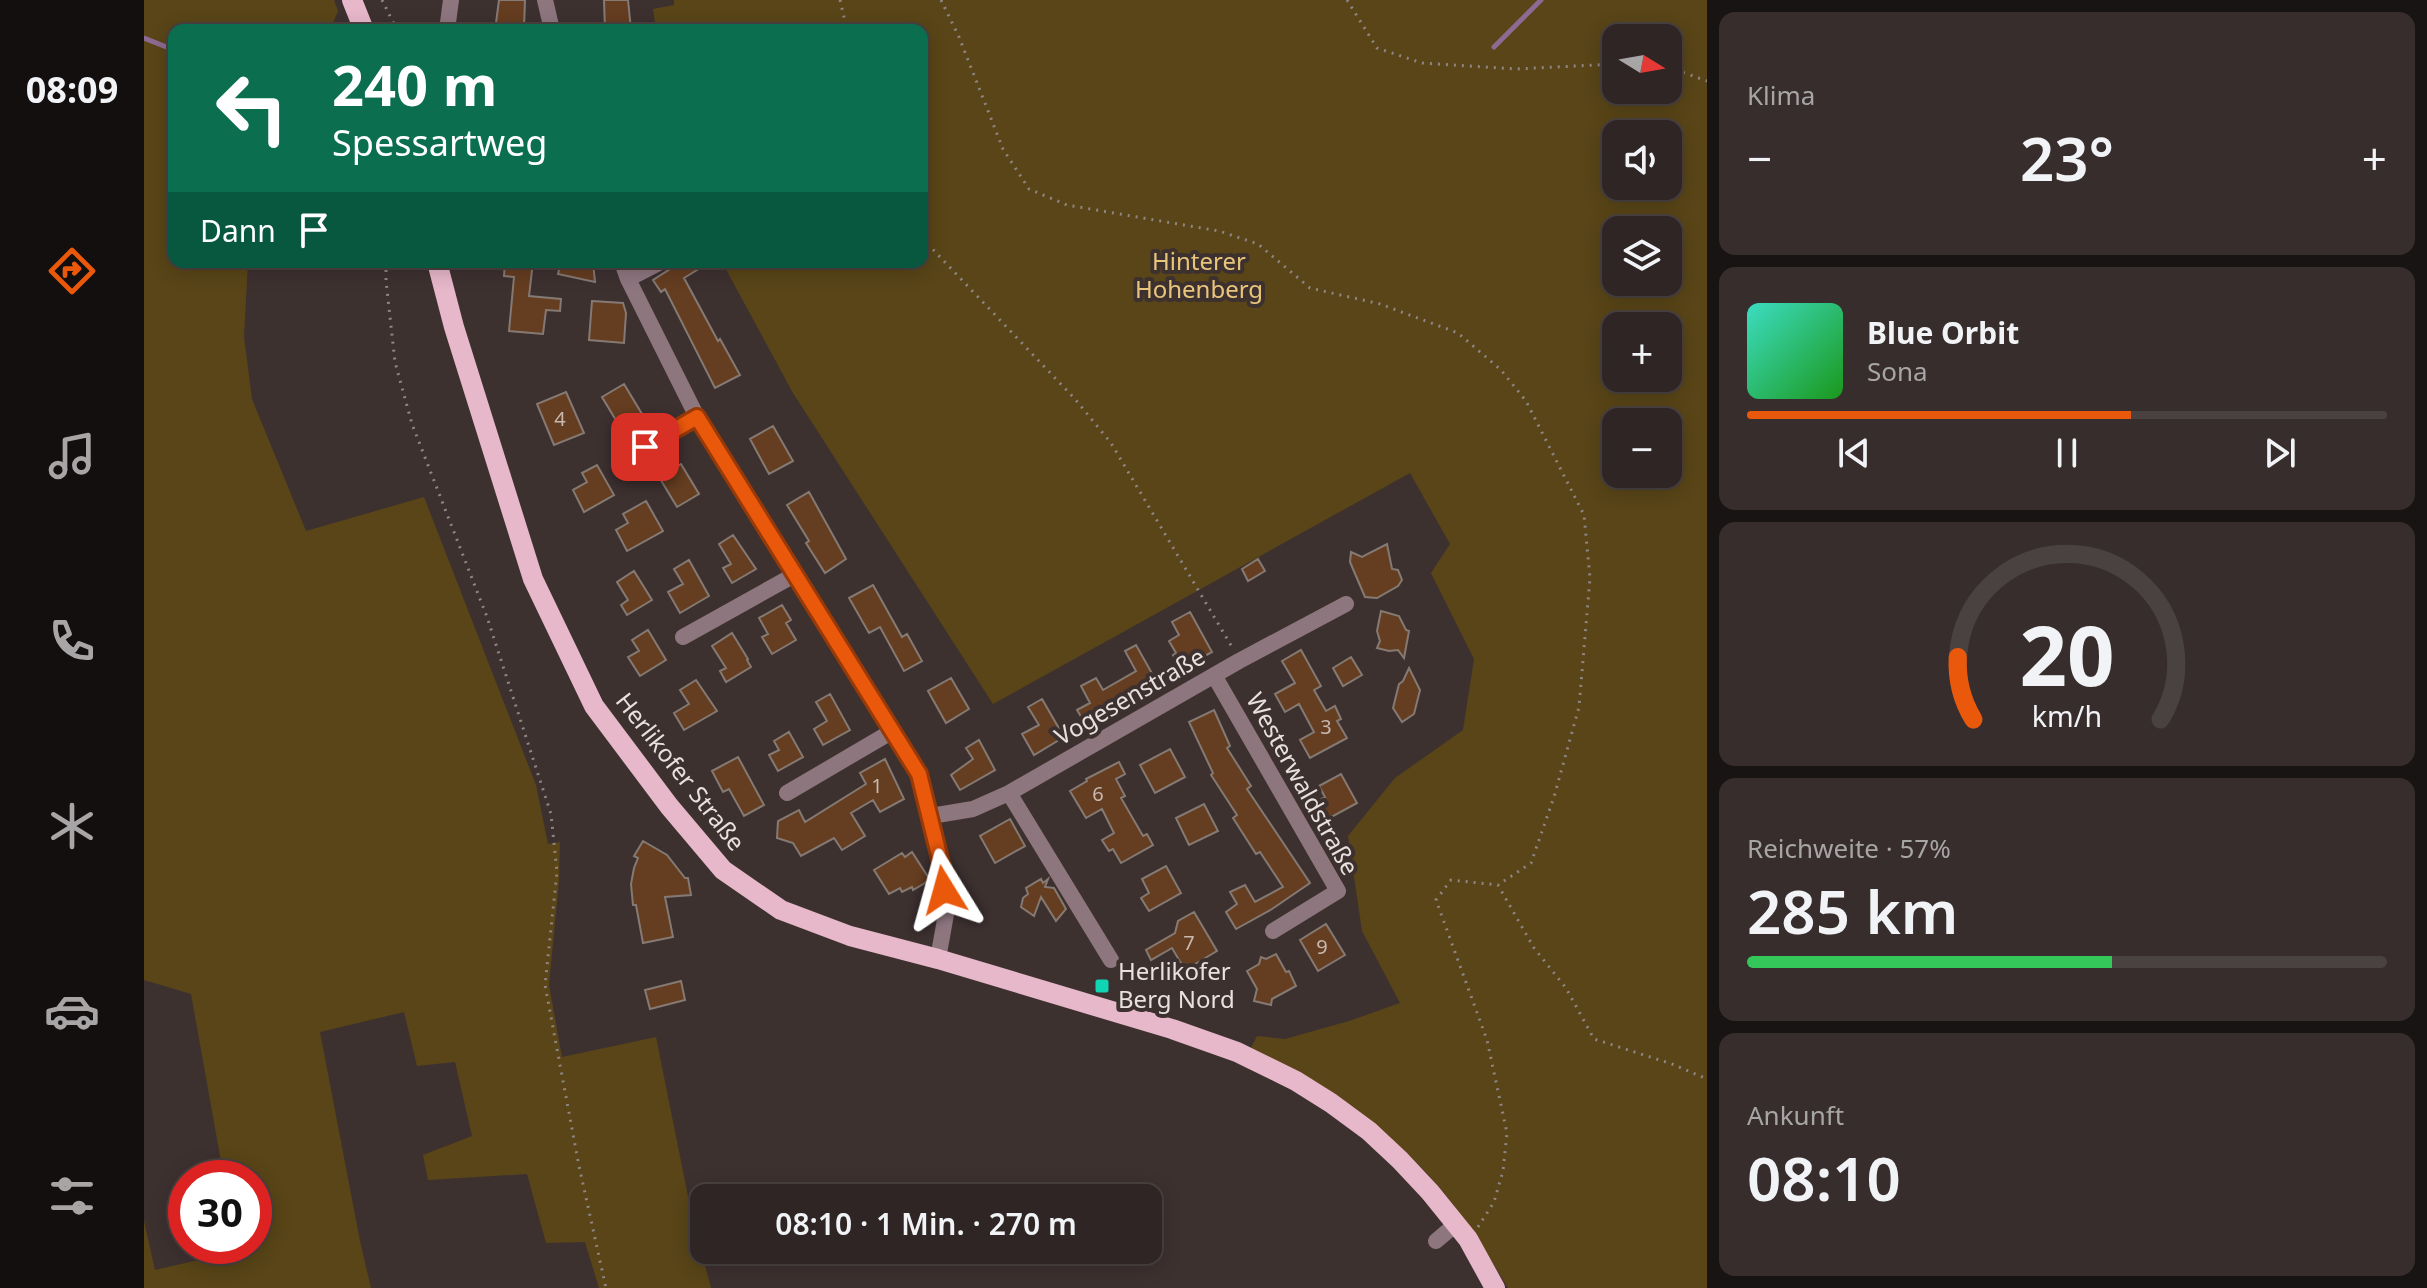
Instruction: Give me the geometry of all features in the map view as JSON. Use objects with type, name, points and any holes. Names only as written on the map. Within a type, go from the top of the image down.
[{"type":"main road","points":[[352,0],[362,24]]},
{"type":"main road","name":"Herlikofer Straße","points":[[439,268],[533,579],[594,706],[669,806],[723,870],[781,910],[850,936],[1114,1011],[1198,1046],[1237,1052],[1292,1087],[1331,1103],[1430,1192],[1462,1232],[1495,1288]]},
{"type":"street","points":[[448,24],[451,0]]},
{"type":"street","points":[[545,0],[551,24]]},
{"type":"street","points":[[624,268],[697,417],[919,774],[942,867],[946,914],[938,959]]},
{"type":"street","points":[[628,279],[649,268]]},
{"type":"street","points":[[619,462],[697,417]]},
{"type":"street","points":[[683,637],[796,574]]},
{"type":"street","name":"Vogesenstraße","points":[[931,816],[973,809],[1009,793],[1239,661],[1346,604]]},
{"type":"street","name":"Westerwaldstraße","points":[[1215,677],[1338,891],[1273,931]]},
{"type":"street","points":[[787,793],[891,732]]},
{"type":"street","points":[[1009,793],[1111,960]]},
{"type":"street","points":[[1436,1241],[1462,1232]]},
{"type":"path","points":[[382,0],[394,24]]},
{"type":"path","points":[[840,0],[846,24]]},
{"type":"path","points":[[941,0],[959,37],[1003,149],[1029,189],[1067,205],[1219,231],[1258,244],[1310,288],[1380,304],[1458,333],[1501,370],[1526,401],[1584,515],[1590,578],[1579,707],[1554,797],[1531,863],[1498,885],[1451,880],[1436,900],[1487,1040],[1507,1133],[1503,1171],[1494,1202],[1481,1225],[1462,1232]]},
{"type":"path","points":[[1347,0],[1377,48],[1422,63],[1516,69],[1602,65]]},
{"type":"path","points":[[1682,72],[1707,81]]},
{"type":"path","points":[[928,244],[1075,399],[1111,443],[1239,661]]},
{"type":"path","points":[[387,268],[395,362],[412,424],[487,617],[551,814],[557,872],[545,985],[606,1288]]},
{"type":"path","points":[[1498,885],[1534,948],[1566,988],[1594,1039],[1672,1064],[1707,1079]]},
{"type":"green space","points":[[144,0],[334,0],[338,11],[333,24],[168,24],[168,268],[248,268],[244,337],[252,399],[306,531],[424,497],[536,785],[548,844],[560,842],[549,985],[562,1057],[656,1037],[690,1206],[690,1264],[705,1264],[711,1288],[599,1288],[585,1242],[546,1243],[527,1174],[428,1180],[423,1155],[472,1136],[455,1062],[417,1066],[404,1012],[320,1032],[371,1288],[144,1288],[144,1221],[155,1270],[181,1264],[272,1264],[272,1160],[221,1160],[191,994],[144,980]]},
{"type":"green space","name":"Hinterer Hohenberg","points":[[674,0],[1707,0],[1707,1288],[1508,1288],[1457,1210],[1397,1143],[1328,1091],[1251,1048],[1257,1036],[1285,1039],[1400,1003],[1362,931],[1348,836],[1395,778],[1463,730],[1474,659],[1431,573],[1450,544],[1410,473],[993,704],[793,393],[725,268],[928,268],[928,24],[655,24],[653,9],[674,5]]},
{"type":"building","points":[[499,0],[525,0],[524,24],[496,23]]},
{"type":"building","points":[[604,0],[628,0],[630,24],[605,24]]},
{"type":"building","points":[[505,268],[532,268],[529,296],[561,299],[560,311],[546,310],[543,334],[509,331],[514,277],[504,276]]},
{"type":"building","points":[[560,268],[594,268],[595,282],[558,274]]},
{"type":"building","points":[[700,268],[684,278],[740,375],[715,388],[665,289],[661,292],[653,280],[670,269]]},
{"type":"building","points":[[592,301],[623,303],[626,313],[624,343],[589,340]]},
{"type":"building","points":[[624,384],[642,414],[620,427],[602,397]]},
{"type":"building","points":[[566,392],[584,433],[554,445],[537,404]]},
{"type":"building","points":[[773,426],[793,461],[769,474],[750,439]]},
{"type":"building","points":[[681,464],[699,494],[677,507],[659,477]]},
{"type":"building","points":[[597,465],[614,495],[584,512],[573,490],[587,482],[582,473]]},
{"type":"building","points":[[809,492],[846,559],[825,573],[787,505]]},
{"type":"building","points":[[646,501],[663,531],[627,551],[616,530],[628,523],[623,514]]},
{"type":"building","points":[[733,535],[756,569],[732,583],[723,568],[731,564],[719,544]]},
{"type":"building","points":[[1387,544],[1392,569],[1398,570],[1402,580],[1398,586],[1377,598],[1365,597],[1350,562],[1351,552],[1362,557]]},
{"type":"building","points":[[1258,559],[1265,571],[1248,581],[1242,569]]},
{"type":"building","points":[[689,560],[709,596],[680,613],[668,592],[683,584],[674,569]]},
{"type":"building","points":[[634,571],[652,600],[627,615],[621,605],[628,600],[617,582]]},
{"type":"building","points":[[873,585],[902,637],[907,634],[922,661],[904,671],[880,627],[869,633],[849,598]]},
{"type":"building","points":[[782,605],[791,620],[786,623],[796,640],[772,654],[762,637],[768,634],[759,618]]},
{"type":"building","points":[[1381,611],[1399,616],[1409,631],[1404,658],[1398,650],[1377,648]]},
{"type":"building","points":[[1190,612],[1212,652],[1181,669],[1169,641],[1179,635],[1172,622]]},
{"type":"building","points":[[648,630],[666,660],[640,676],[628,657],[639,651],[632,640]]},
{"type":"building","points":[[732,633],[751,667],[726,682],[720,671],[726,668],[712,646]]},
{"type":"building","points":[[1136,645],[1158,684],[1086,725],[1077,710],[1090,703],[1081,686],[1096,678],[1103,690],[1136,671],[1125,651]]},
{"type":"building","points":[[1301,650],[1321,686],[1314,690],[1326,711],[1335,706],[1341,719],[1337,721],[1347,738],[1310,758],[1300,740],[1314,732],[1299,704],[1285,712],[1275,694],[1295,683],[1282,661]]},
{"type":"building","points":[[1351,657],[1362,675],[1343,686],[1333,668]]},
{"type":"building","points":[[1409,668],[1420,690],[1414,714],[1402,722],[1393,708],[1399,684]]},
{"type":"building","points":[[951,678],[969,709],[946,723],[928,691]]},
{"type":"building","points":[[696,680],[717,711],[684,730],[674,713],[689,704],[680,690]]},
{"type":"building","points":[[830,694],[850,730],[823,745],[814,729],[827,721],[816,702]]},
{"type":"building","points":[[1042,699],[1064,737],[1034,755],[1022,734],[1039,725],[1028,707]]},
{"type":"building","points":[[1214,710],[1230,746],[1227,748],[1251,786],[1247,789],[1310,883],[1236,929],[1226,912],[1237,904],[1230,892],[1245,885],[1255,902],[1283,887],[1260,852],[1256,854],[1233,818],[1237,815],[1211,775],[1213,773],[1189,722]]},
{"type":"building","points":[[789,732],[803,757],[778,771],[769,755],[779,750],[774,741]]},
{"type":"building","points":[[979,740],[995,770],[960,790],[951,775],[973,759],[966,748]]},
{"type":"building","points":[[1170,749],[1185,777],[1155,793],[1140,765]]},
{"type":"building","points":[[738,757],[764,805],[744,816],[729,789],[723,792],[712,771]]},
{"type":"building","points":[[885,759],[904,799],[880,812],[873,800],[851,813],[865,836],[842,850],[834,838],[801,856],[793,843],[777,838],[778,821],[799,810],[805,822],[866,784],[860,773]]},
{"type":"building","points":[[1119,762],[1125,774],[1116,779],[1125,796],[1121,798],[1143,836],[1147,834],[1153,845],[1121,863],[1113,849],[1109,851],[1102,840],[1114,833],[1102,809],[1086,818],[1070,791]]},
{"type":"building","points":[[1341,774],[1357,803],[1326,820],[1316,802],[1325,797],[1319,786]]},
{"type":"building","points":[[1204,804],[1218,831],[1189,845],[1176,818]]},
{"type":"building","points":[[1010,819],[1025,846],[995,863],[980,836]]},
{"type":"building","points":[[643,841],[667,855],[688,878],[691,895],[665,897],[673,937],[643,943],[631,884],[638,858],[634,856]]},
{"type":"building","points":[[912,852],[930,880],[913,890],[912,887],[902,892],[900,888],[889,894],[874,870],[902,853],[905,857]]},
{"type":"building","points":[[1166,866],[1181,893],[1149,911],[1141,898],[1149,893],[1142,879]]},
{"type":"building","points":[[1041,879],[1043,883],[1048,879],[1045,887],[1054,888],[1066,909],[1056,921],[1041,897],[1034,916],[1021,907],[1023,898],[1028,894],[1026,888]]},
{"type":"building","points":[[1194,912],[1217,951],[1185,970],[1172,948],[1151,960],[1146,950],[1175,933],[1178,921]]},
{"type":"building","points":[[1326,924],[1345,955],[1318,971],[1300,940]]},
{"type":"building","points":[[1276,954],[1296,986],[1272,999],[1271,1005],[1254,1001],[1257,989],[1247,971],[1259,964],[1261,957],[1266,959]]},
{"type":"building","points":[[681,981],[685,1000],[650,1009],[645,990]]},
{"type":"waterway","points":[[1494,47],[1541,0]]},
{"type":"waterway","points":[[144,38],[168,48]]},
{"type":"place","name":"Herlikofer Berg Nord","points":[[1102,986]]},
{"type":"route","points":[[645,447],[697,417],[919,774],[942,867],[944,890]]}]
